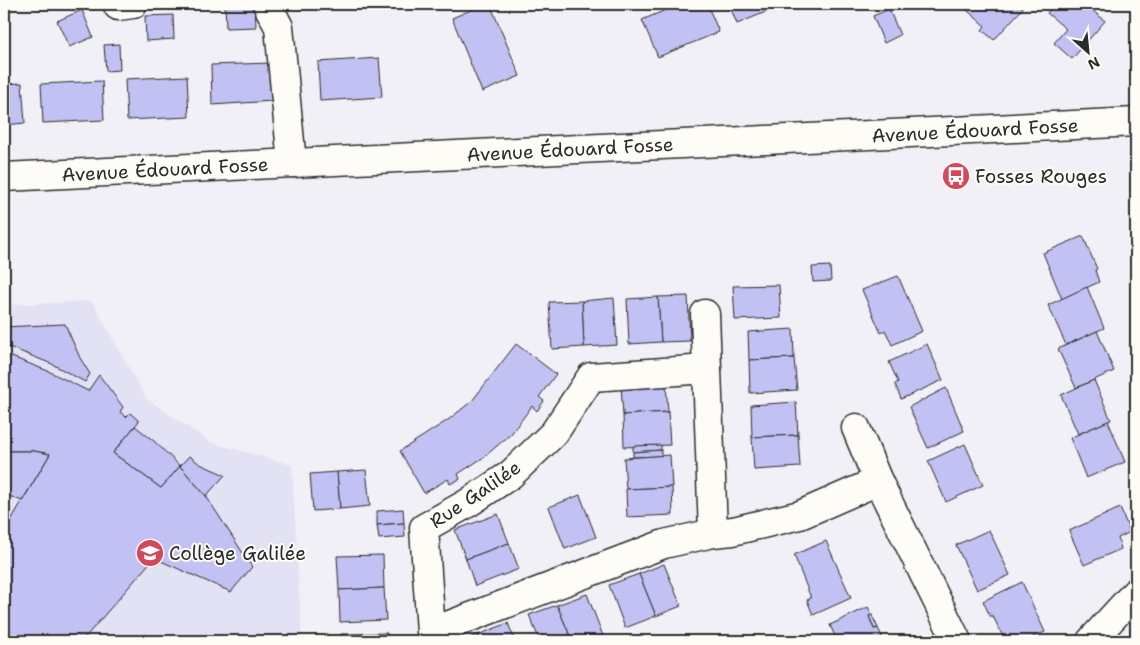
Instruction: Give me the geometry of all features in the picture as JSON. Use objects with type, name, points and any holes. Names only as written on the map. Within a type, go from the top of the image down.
[{"type":"street","points":[[267,4],[279,27],[292,162]]},
{"type":"street","name":"Avenue Édouard Fosse","points":[[4,177],[1136,122]]},
{"type":"street","points":[[704,314],[713,533]]},
{"type":"street","name":"Rue Galilée","points":[[707,369],[591,377],[554,432],[510,475],[468,503],[424,528],[431,637],[664,544],[713,533],[733,531],[800,515],[878,481]]},
{"type":"street","points":[[856,428],[878,481],[957,641]]},
{"type":"street","points":[[1092,641],[1136,592]]},
{"type":"shaded area","name":"Collège Galilée","points":[[92,301],[146,398],[210,442],[292,465],[302,641],[4,641],[4,305]]},
{"type":"building","points":[[225,4],[255,4],[256,27],[226,28]]},
{"type":"building","points":[[485,4],[490,4],[520,76],[482,92],[452,18]]},
{"type":"building","points":[[680,4],[707,4],[719,32],[658,57],[642,20]]},
{"type":"building","points":[[729,4],[785,4],[737,24]]},
{"type":"building","points":[[960,4],[1019,4],[1023,8],[994,40],[982,30],[985,26]]},
{"type":"building","points":[[1055,4],[1085,4],[1105,21],[1072,59],[1054,43],[1066,29],[1047,13]]},
{"type":"building","points":[[889,9],[900,35],[884,43],[873,16]]},
{"type":"building","points":[[82,10],[93,37],[69,47],[57,21]]},
{"type":"building","points":[[173,15],[174,39],[146,41],[145,16]]},
{"type":"building","points":[[119,44],[120,70],[106,71],[104,45]]},
{"type":"building","points":[[379,58],[382,97],[320,101],[318,62]]},
{"type":"building","points":[[272,63],[273,101],[212,105],[211,65]]},
{"type":"building","points":[[187,76],[189,117],[127,120],[125,79]]},
{"type":"building","points":[[102,81],[104,120],[43,123],[41,84]]},
{"type":"building","points":[[22,83],[25,123],[4,125],[4,84]]},
{"type":"building","points":[[1083,236],[1097,269],[1095,270],[1099,282],[1062,299],[1043,253]]},
{"type":"building","points":[[830,266],[831,281],[813,282],[812,267]]},
{"type":"building","points":[[898,276],[922,331],[892,345],[885,330],[881,333],[862,290]]},
{"type":"building","points":[[779,285],[781,318],[735,320],[733,286]]},
{"type":"building","points":[[1087,287],[1104,328],[1066,345],[1048,305]]},
{"type":"building","points":[[688,296],[690,341],[661,342],[658,297]]},
{"type":"building","points":[[658,297],[661,342],[629,344],[627,299]]},
{"type":"building","points":[[614,298],[617,345],[584,347],[582,301]]},
{"type":"building","points":[[582,301],[584,347],[552,349],[549,302]]},
{"type":"building","points":[[65,324],[80,358],[90,374],[85,382],[52,364],[4,345],[4,327]]},
{"type":"building","points":[[793,329],[794,358],[749,360],[748,332]]},
{"type":"building","points":[[1097,331],[1114,371],[1076,388],[1058,349]]},
{"type":"building","points":[[516,344],[556,374],[539,397],[544,401],[537,411],[532,406],[511,434],[484,457],[458,474],[460,479],[450,484],[448,479],[424,493],[400,451],[448,420],[472,401]]},
{"type":"building","points":[[927,344],[943,380],[901,399],[895,384],[898,382],[889,362]]},
{"type":"building","points":[[4,354],[48,371],[88,391],[99,375],[123,407],[120,412],[126,417],[130,413],[139,421],[113,453],[161,488],[180,466],[206,496],[252,567],[231,592],[154,558],[82,641],[4,641],[4,532],[50,454],[34,451],[4,451]]},
{"type":"building","points":[[794,358],[797,390],[750,393],[749,360]]},
{"type":"building","points":[[1094,380],[1111,420],[1078,434],[1061,395]]},
{"type":"building","points":[[666,383],[668,412],[623,415],[621,386]]},
{"type":"building","points":[[946,388],[964,431],[928,448],[909,407]]},
{"type":"building","points":[[796,402],[798,435],[752,437],[751,405]]},
{"type":"building","points":[[668,412],[670,445],[624,447],[623,415]]},
{"type":"building","points":[[1108,421],[1125,462],[1086,478],[1070,438]]},
{"type":"building","points":[[135,426],[180,466],[161,488],[113,453]]},
{"type":"building","points":[[798,435],[800,467],[754,470],[752,437]]},
{"type":"building","points":[[965,444],[983,485],[946,502],[928,461]]},
{"type":"building","points":[[661,445],[661,450],[633,452],[633,446]]},
{"type":"building","points":[[661,450],[661,456],[633,457],[633,452]]},
{"type":"building","points":[[4,451],[34,451],[50,454],[22,501],[4,494]]},
{"type":"building","points":[[670,455],[672,487],[626,489],[624,458]]},
{"type":"building","points":[[189,456],[200,464],[225,475],[206,496],[180,466]]},
{"type":"building","points":[[366,470],[370,506],[340,509],[337,472]]},
{"type":"building","points":[[337,472],[340,509],[313,511],[310,474]]},
{"type":"building","points":[[672,487],[673,515],[627,517],[626,489]]},
{"type":"building","points":[[580,495],[596,537],[565,549],[549,507]]},
{"type":"building","points":[[1120,508],[1130,532],[1118,538],[1121,549],[1084,565],[1069,531]]},
{"type":"building","points":[[403,509],[404,523],[377,525],[377,511]]},
{"type":"building","points":[[498,514],[509,543],[466,559],[455,530]]},
{"type":"building","points":[[404,523],[405,537],[379,539],[377,525]]},
{"type":"building","points":[[989,530],[1010,575],[977,590],[956,545]]},
{"type":"building","points":[[826,541],[851,598],[813,615],[807,600],[811,598],[794,555]]},
{"type":"building","points":[[509,543],[519,569],[475,586],[466,559]]},
{"type":"building","points":[[383,555],[384,588],[339,590],[337,556]]},
{"type":"building","points":[[664,564],[681,606],[656,616],[639,574]]},
{"type":"building","points":[[639,574],[656,616],[625,628],[609,585]]},
{"type":"building","points":[[1022,582],[1045,632],[1024,641],[1005,641],[993,616],[990,616],[983,601]]},
{"type":"building","points":[[384,588],[386,620],[340,622],[339,590]]},
{"type":"building","points":[[587,594],[603,636],[590,641],[572,641],[557,605]]},
{"type":"building","points":[[557,605],[572,641],[540,641],[529,615]]},
{"type":"building","points":[[868,607],[872,615],[869,616],[874,629],[878,628],[884,641],[837,641],[830,625]]},
{"type":"building","points":[[872,615],[878,628],[874,629],[869,616]]},
{"type":"building","points":[[508,623],[515,641],[480,641],[478,635]]},
{"type":"building","points":[[387,633],[387,641],[341,641],[341,634]]},
{"type":"building","points":[[478,635],[480,641],[461,641]]},
{"type":"place","name":"Fosses Rouges","points":[[956,176]]},
{"type":"place","name":"Collège Galilée","points":[[150,553]]}]
